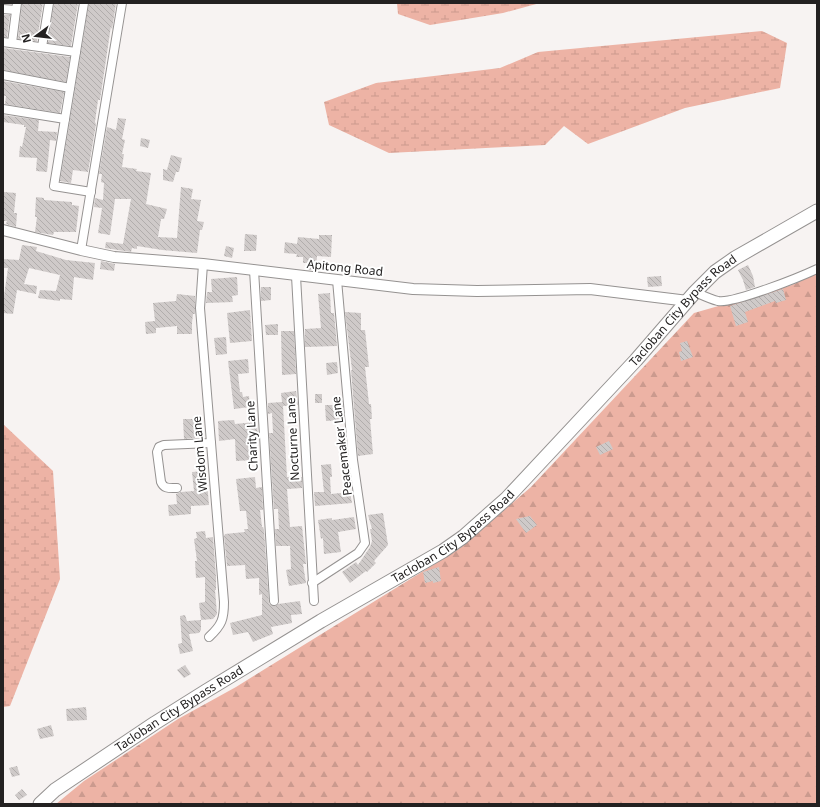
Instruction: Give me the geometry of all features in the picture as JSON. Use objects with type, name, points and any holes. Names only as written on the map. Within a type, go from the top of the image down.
[{"type":"highway","name":"Tacloban City Bypass Road","points":[[40,804],[55,790],[192,699],[321,621],[443,551],[463,537],[507,498],[636,360],[691,296],[716,272],[735,258],[817,211]]},
{"type":"street","points":[[42,47],[49,3]]},
{"type":"street","points":[[84,3],[54,186],[91,192]]},
{"type":"street","points":[[81,250],[122,3]]},
{"type":"street","points":[[3,9],[17,7],[12,43]]},
{"type":"street","points":[[3,42],[76,52]]},
{"type":"street","points":[[3,75],[70,88]]},
{"type":"street","points":[[3,108],[65,119]]},
{"type":"street","name":"Apitong Road","points":[[3,230],[114,257],[203,264],[413,289],[477,291],[590,289],[691,296]]},
{"type":"street","name":"Wisdom Lane","points":[[203,264],[200,308],[224,602],[224,617],[218,628],[209,637]]},
{"type":"street","points":[[691,296],[719,301],[732,300],[817,269]]},
{"type":"street","name":"Charity Lane","points":[[254,270],[274,601]]},
{"type":"street","name":"Nocturne Lane","points":[[296,276],[314,601]]},
{"type":"street","name":"Peacemaker Lane","points":[[312,583],[358,553],[365,543],[365,533],[353,460],[337,280]]},
{"type":"street","points":[[177,488],[167,488],[163,486],[161,482],[157,452],[159,447],[164,445],[211,443]]},
{"type":"green space","points":[[397,3],[540,3],[503,13],[430,25],[398,14]]},
{"type":"green space","points":[[762,31],[787,43],[780,88],[685,108],[588,144],[564,126],[545,145],[389,153],[329,125],[324,102],[376,83],[500,68],[538,52]]},
{"type":"green space","points":[[817,273],[817,804],[56,804],[84,781],[178,719],[236,687],[459,549],[531,487],[694,313],[792,285]]},
{"type":"green space","points":[[3,424],[53,471],[60,579],[10,706],[3,707]]},
{"type":"building","points":[[22,3],[43,3],[37,41],[18,39]]},
{"type":"building","points":[[54,3],[78,3],[71,46],[48,43]]},
{"type":"building","points":[[89,3],[116,3],[100,100],[98,100],[96,124],[88,172],[73,170],[71,183],[60,181]]},
{"type":"building","points":[[3,15],[10,15],[7,37],[3,37]]},
{"type":"building","points":[[3,48],[70,57],[66,82],[3,70]]},
{"type":"building","points":[[3,81],[64,92],[60,113],[5,104],[6,96],[3,96]]},
{"type":"building","points":[[3,115],[39,120],[38,131],[57,132],[56,141],[50,140],[47,172],[36,171],[37,158],[19,157],[20,146],[22,147],[26,127],[24,127],[24,125],[3,122]]},
{"type":"building","points":[[118,118],[126,119],[122,139],[125,140],[122,154],[124,154],[122,167],[151,173],[146,204],[167,209],[164,219],[161,219],[158,237],[177,238],[181,187],[193,189],[191,199],[201,200],[197,221],[204,222],[202,230],[200,230],[197,253],[137,246],[137,249],[132,248],[131,252],[105,248],[106,242],[123,244],[131,199],[115,199],[110,235],[98,233],[102,208],[94,207],[95,198],[103,200],[104,183],[101,182],[102,174],[99,174],[107,127],[116,130]]},
{"type":"building","points":[[141,138],[150,140],[148,148],[140,146]]},
{"type":"building","points":[[171,155],[182,158],[179,172],[176,172],[173,182],[163,180],[163,169],[167,170]]},
{"type":"building","points":[[4,192],[16,193],[14,213],[17,213],[16,227],[6,224],[7,221],[3,221]]},
{"type":"building","points":[[36,197],[44,198],[44,200],[72,202],[72,205],[79,206],[76,232],[54,232],[53,235],[35,232],[37,217],[35,217]]},
{"type":"building","points":[[245,234],[257,235],[256,251],[244,251]]},
{"type":"building","points":[[319,235],[332,235],[331,257],[317,256],[316,270],[308,270],[308,263],[303,263],[303,257],[296,257],[297,254],[284,253],[285,242],[297,244],[298,237],[319,239]]},
{"type":"building","points":[[22,245],[37,247],[36,251],[66,260],[95,263],[93,280],[74,277],[72,300],[60,299],[60,301],[38,298],[40,290],[56,291],[60,275],[29,268],[24,284],[37,286],[36,294],[17,290],[13,314],[3,313],[8,268],[3,268],[3,259],[19,260]]},
{"type":"building","points":[[226,246],[234,248],[232,258],[224,256]]},
{"type":"building","points":[[101,261],[115,264],[114,271],[100,269]]},
{"type":"building","points":[[748,265],[753,276],[755,287],[746,290],[738,270]]},
{"type":"building","points":[[661,276],[662,286],[648,287],[647,277]]},
{"type":"building","points":[[237,277],[238,295],[232,296],[233,302],[206,303],[207,292],[212,292],[211,279]]},
{"type":"building","points":[[261,287],[271,287],[271,300],[261,301]]},
{"type":"building","points":[[783,289],[786,300],[776,303],[775,301],[745,312],[748,322],[736,326],[730,306]]},
{"type":"building","points":[[330,293],[331,313],[334,313],[337,346],[305,347],[305,329],[321,328],[318,294]]},
{"type":"building","points":[[177,294],[195,296],[195,314],[193,314],[192,334],[177,334],[177,326],[156,328],[156,333],[146,334],[145,322],[155,321],[153,303],[176,301]]},
{"type":"building","points":[[250,310],[252,341],[230,343],[227,313]]},
{"type":"building","points":[[345,312],[361,313],[361,330],[365,330],[369,367],[365,367],[369,404],[371,404],[372,419],[370,419],[373,454],[358,456],[352,370]]},
{"type":"building","points":[[278,324],[278,335],[266,335],[265,325]]},
{"type":"building","points":[[281,331],[294,331],[296,374],[282,375]]},
{"type":"building","points":[[226,337],[227,354],[216,355],[214,338]]},
{"type":"building","points":[[687,341],[693,357],[681,361],[679,352],[682,351],[680,343]]},
{"type":"building","points":[[248,359],[249,373],[238,374],[240,392],[242,392],[243,397],[249,396],[250,407],[234,409],[228,361]]},
{"type":"building","points":[[337,362],[338,373],[327,375],[326,363]]},
{"type":"building","points":[[296,391],[298,405],[283,406],[287,477],[302,477],[302,488],[287,489],[290,527],[302,526],[306,564],[303,564],[306,583],[289,586],[286,570],[291,569],[290,546],[276,546],[275,529],[279,529],[278,509],[274,509],[269,433],[273,433],[272,413],[268,414],[268,403],[282,402],[281,393]]},
{"type":"building","points":[[315,394],[322,394],[322,403],[315,403]]},
{"type":"building","points":[[325,405],[343,405],[344,420],[326,421]]},
{"type":"building","points":[[183,419],[194,419],[195,438],[184,439]]},
{"type":"building","points":[[234,420],[235,424],[257,422],[258,440],[253,440],[254,460],[236,461],[235,439],[219,441],[218,421]]},
{"type":"building","points":[[609,441],[613,449],[600,455],[596,447]]},
{"type":"building","points":[[331,464],[331,494],[350,492],[352,503],[315,506],[314,492],[324,492],[321,465]]},
{"type":"building","points":[[206,471],[209,505],[191,506],[191,514],[169,516],[168,505],[177,504],[176,494],[194,491],[192,472]]},
{"type":"building","points":[[255,477],[256,488],[262,487],[263,510],[260,510],[262,527],[264,530],[269,604],[275,606],[278,604],[300,601],[302,614],[291,615],[292,623],[271,627],[273,634],[253,642],[248,632],[233,635],[230,623],[262,615],[262,594],[259,595],[259,578],[246,579],[245,565],[227,566],[224,536],[225,534],[245,532],[244,529],[248,529],[246,511],[240,511],[236,479]]},
{"type":"building","points":[[383,513],[388,545],[374,561],[376,563],[367,572],[366,571],[350,583],[342,572],[356,562],[358,565],[370,547],[372,541],[370,529],[372,529],[368,515]]},
{"type":"building","points":[[530,516],[537,525],[526,533],[516,519]]},
{"type":"building","points":[[354,517],[356,529],[338,532],[341,552],[324,554],[323,538],[321,539],[318,520]]},
{"type":"building","points":[[205,531],[206,538],[213,537],[217,614],[213,619],[201,620],[199,603],[205,602],[205,577],[196,578],[195,561],[197,561],[194,539],[197,538],[196,532]]},
{"type":"building","points":[[439,567],[441,581],[425,583],[423,572]]},
{"type":"building","points":[[185,615],[187,621],[201,620],[201,630],[199,633],[189,634],[193,651],[180,654],[178,644],[182,643],[180,616]]},
{"type":"building","points":[[185,665],[191,674],[184,678],[177,670]]},
{"type":"building","points":[[86,707],[87,720],[67,721],[66,709]]},
{"type":"building","points":[[51,725],[54,736],[40,739],[37,729]]},
{"type":"building","points":[[17,766],[20,775],[12,777],[9,768]]},
{"type":"building","points":[[22,789],[27,795],[19,800],[15,795]]}]
